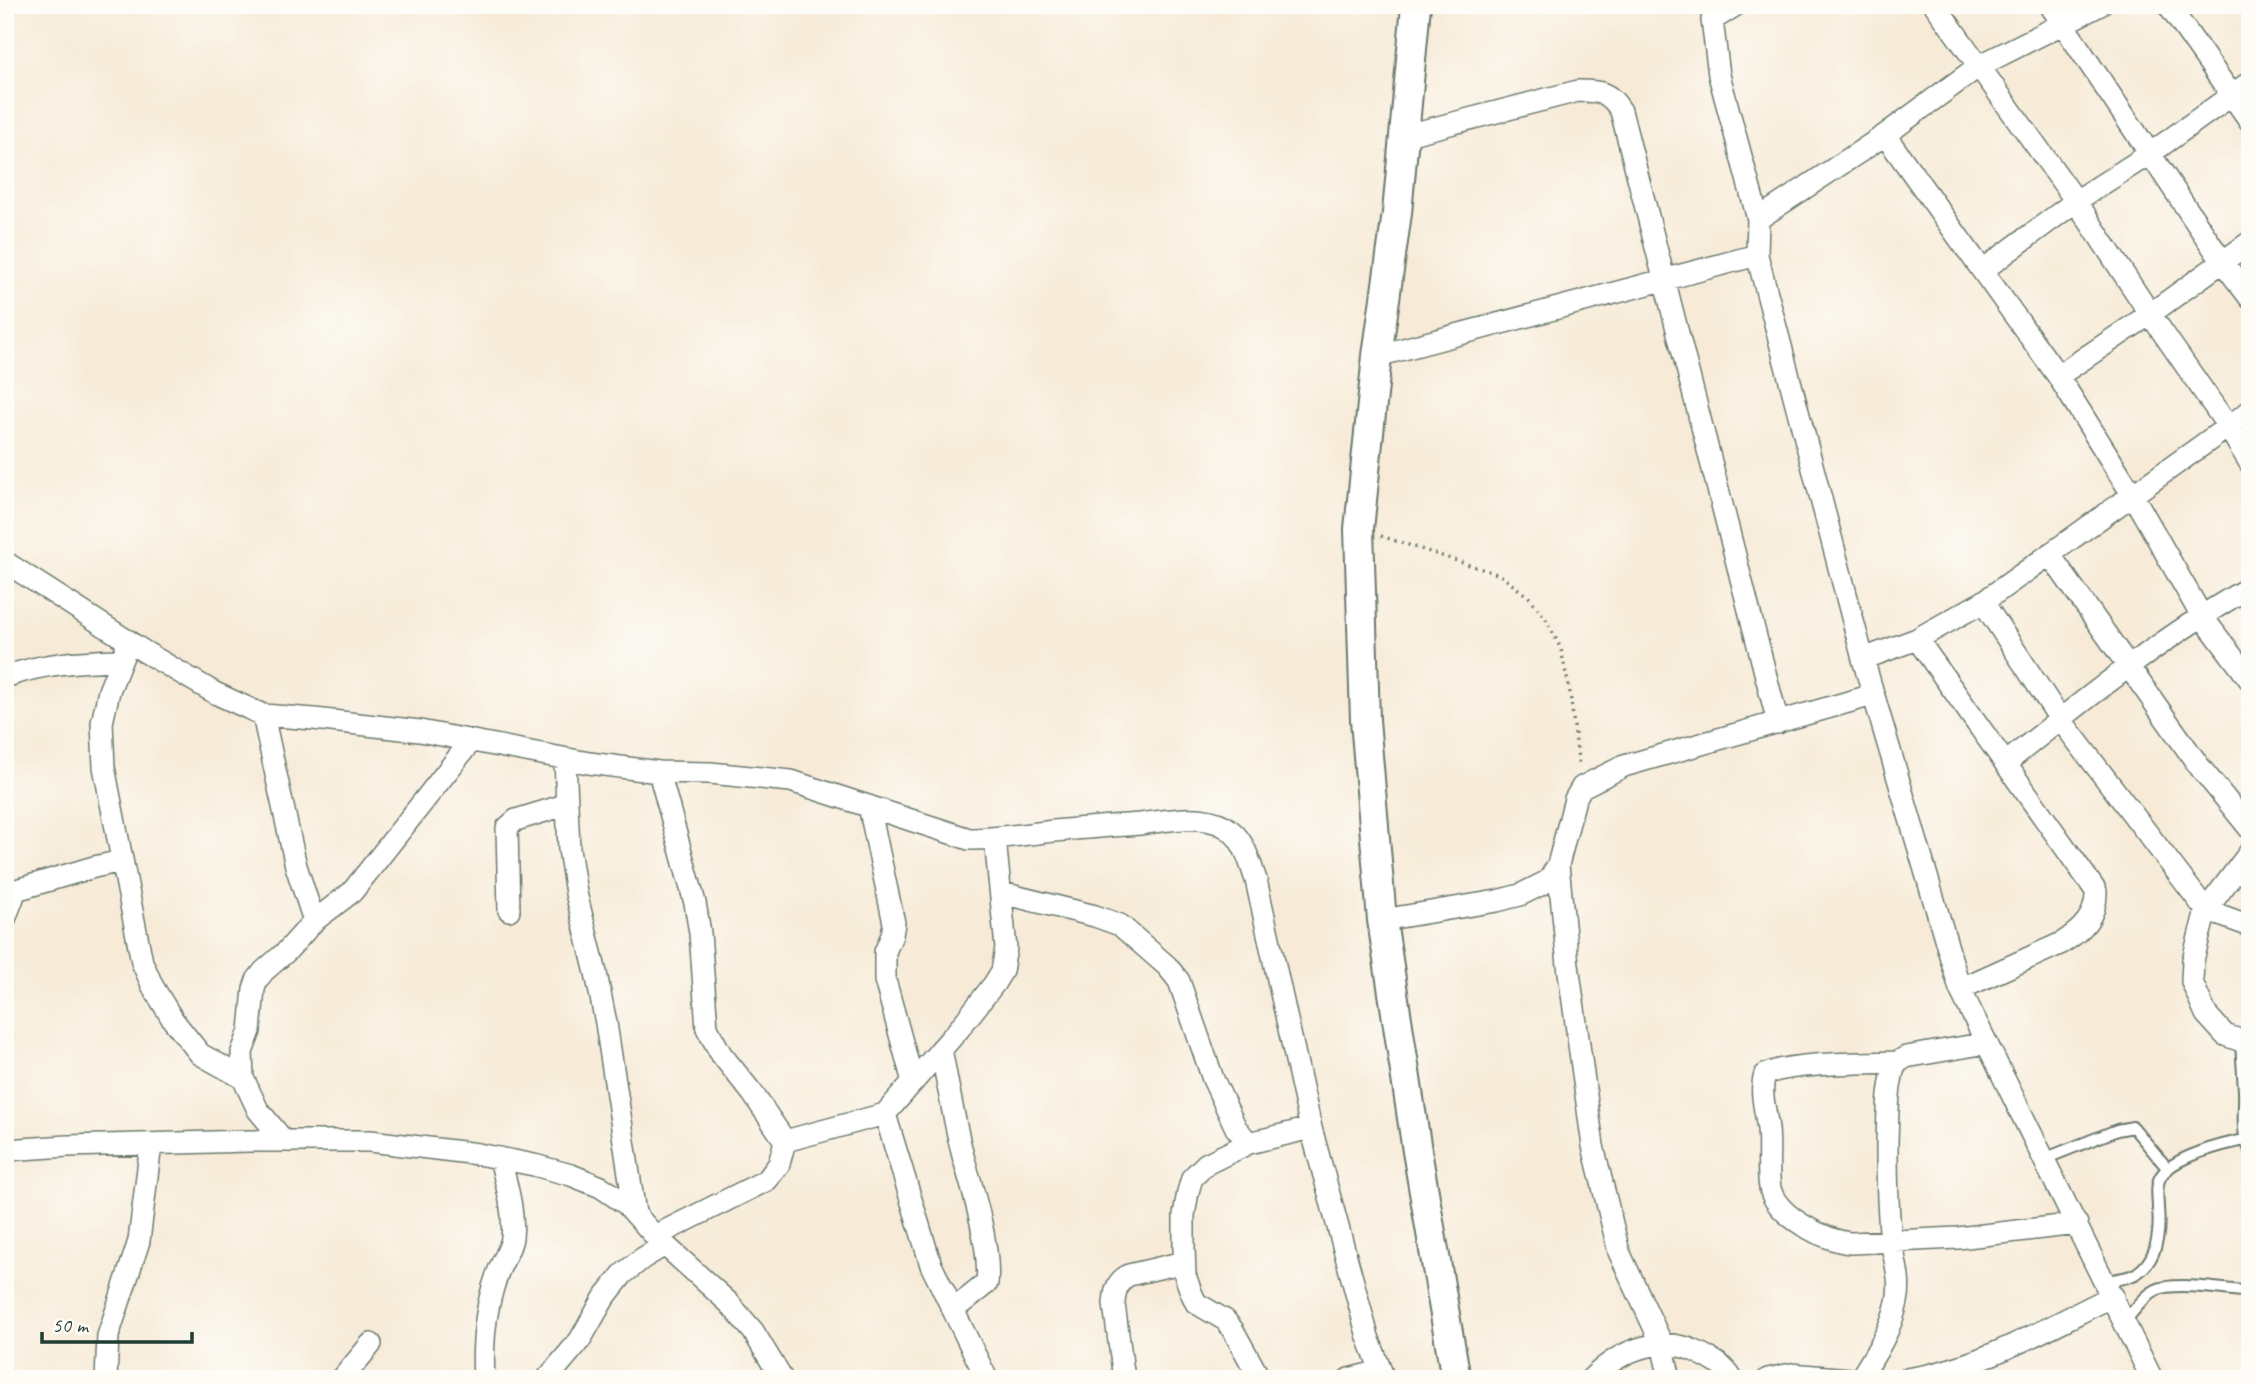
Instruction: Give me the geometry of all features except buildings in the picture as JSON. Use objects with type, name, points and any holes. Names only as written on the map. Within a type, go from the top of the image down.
[{"type":"street","points":[[1416,5],[1397,213],[1377,356],[1359,529],[1365,720],[1382,919],[1417,1151],[1457,1379]]},
{"type":"street","points":[[1736,5],[1710,13],[1719,75],[1758,219],[1757,255],[1863,659],[1960,989],[2152,1379]]},
{"type":"street","points":[[1935,5],[2076,201],[2250,463]]},
{"type":"street","points":[[2050,5],[2222,261],[2250,298]]},
{"type":"street","points":[[1758,219],[1885,135],[1979,66],[2100,5]]},
{"type":"street","points":[[2168,5],[2250,121]]},
{"type":"street","points":[[1983,270],[2076,201],[2151,153],[2250,82]]},
{"type":"street","points":[[1403,136],[1578,91],[1596,91],[1614,99],[1621,111],[1778,723]]},
{"type":"street","points":[[1885,135],[2058,376],[2132,494],[2201,615],[2250,680]]},
{"type":"street","points":[[2058,376],[2250,242]]},
{"type":"street","points":[[1377,356],[1757,255]]},
{"type":"street","points":[[1863,659],[1917,639],[1983,601],[2250,411]]},
{"type":"street","points":[[2050,555],[2199,766],[2250,829]]},
{"type":"street","points":[[5,562],[125,651],[263,715],[420,732],[565,759],[659,772],[710,773],[791,781],[969,839],[995,839],[1183,820],[1206,820],[1223,825],[1235,833],[1245,849],[1256,880],[1311,1128],[1368,1337],[1382,1375],[1349,1379]]},
{"type":"street","points":[[2006,763],[2060,719],[2201,615],[2250,587]]},
{"type":"street","points":[[1983,601],[2060,719],[2206,910],[2250,926]]},
{"type":"street","points":[[1917,639],[2096,891],[2093,914],[2074,935],[1960,989]]},
{"type":"street","points":[[5,677],[30,668],[125,651]]},
{"type":"street","points":[[125,651],[109,691],[102,723],[104,767],[142,962],[173,1020],[200,1054],[243,1078]]},
{"type":"street","points":[[1382,919],[1520,895],[1548,881],[1558,865],[1575,799],[1582,787],[1624,766],[1873,695]]},
{"type":"street","points":[[263,715],[296,866],[314,921]]},
{"type":"street","points":[[284,1141],[258,1110],[243,1078],[243,1052],[250,1031],[257,981],[314,921],[352,892],[471,741]]},
{"type":"street","points":[[565,759],[569,849],[576,894],[606,1023],[635,1213]]},
{"type":"street","points":[[547,1379],[580,1340],[604,1298],[623,1273],[660,1241],[766,1180],[779,1164],[785,1141],[721,1054],[707,1028],[700,933],[695,903],[659,772]]},
{"type":"street","points":[[509,910],[507,828],[516,820],[565,805]]},
{"type":"street","points":[[869,806],[894,923],[885,952],[885,980],[913,1082]]},
{"type":"street","points":[[785,1141],[885,1114],[959,1030],[1002,971],[1006,948],[995,839]]},
{"type":"street","points":[[2245,1042],[2225,1035],[2206,1014],[2192,982],[2193,960],[2206,910],[2250,852]]},
{"type":"street","points":[[5,919],[16,890],[122,861]]},
{"type":"street","points":[[1558,865],[1593,1146],[1619,1252],[1662,1344],[1670,1379]]},
{"type":"street","points":[[1002,893],[1095,916],[1120,925],[1167,966],[1179,981],[1213,1079],[1237,1128],[1249,1143]]},
{"type":"street","points":[[1986,1043],[1919,1054],[1898,1062],[1835,1063],[1778,1070],[1765,1076],[1763,1088],[1770,1151],[1770,1190],[1784,1211],[1825,1237],[1838,1242],[1958,1238],[2077,1224]]},
{"type":"street","points":[[941,1049],[989,1268],[987,1283],[953,1310]]},
{"type":"street","points":[[1860,1379],[1875,1356],[1897,1301],[1898,1273],[1888,1210],[1887,1112],[1891,1079],[1898,1062]]},
{"type":"street","points":[[885,1114],[931,1265],[988,1379]]},
{"type":"street","points":[[1261,1379],[1225,1320],[1196,1303],[1185,1275],[1184,1215],[1192,1178],[1206,1164],[1249,1143],[1311,1128]]},
{"type":"street","points":[[5,1150],[151,1144],[370,1141],[534,1165],[601,1187],[626,1204],[660,1241],[729,1303],[753,1331],[782,1379]]},
{"type":"street","points":[[106,1379],[108,1336],[139,1241],[151,1144]]},
{"type":"street","points":[[484,1379],[486,1315],[497,1274],[512,1240],[512,1214],[500,1158]]},
{"type":"street","points":[[1124,1379],[1115,1313],[1115,1292],[1118,1284],[1122,1278],[1129,1275],[1184,1262]]},
{"type":"street","points":[[1907,1379],[1943,1372],[2006,1348],[2109,1289]]},
{"type":"street","points":[[1591,1379],[1610,1362],[1624,1355],[1648,1345],[1662,1344],[1688,1347],[1727,1370],[1732,1379]]},
{"type":"street","points":[[342,1379],[371,1345]]},
{"type":"street","points":[[1768,1379],[1791,1374],[1849,1379]]},
{"type":"lane","points":[[2109,1289],[2137,1273],[2152,1255],[2158,1241],[2160,1177],[2168,1169],[2207,1149],[2247,1145],[2245,1042]]},
{"type":"lane","points":[[2044,1159],[2117,1130],[2133,1127],[2168,1169]]},
{"type":"lane","points":[[2125,1321],[2145,1298],[2158,1288],[2171,1285],[2250,1292]]},
{"type":"path","points":[[1359,529],[1500,575],[1530,598],[1547,621],[1561,649],[1570,694],[1582,787]]}]
